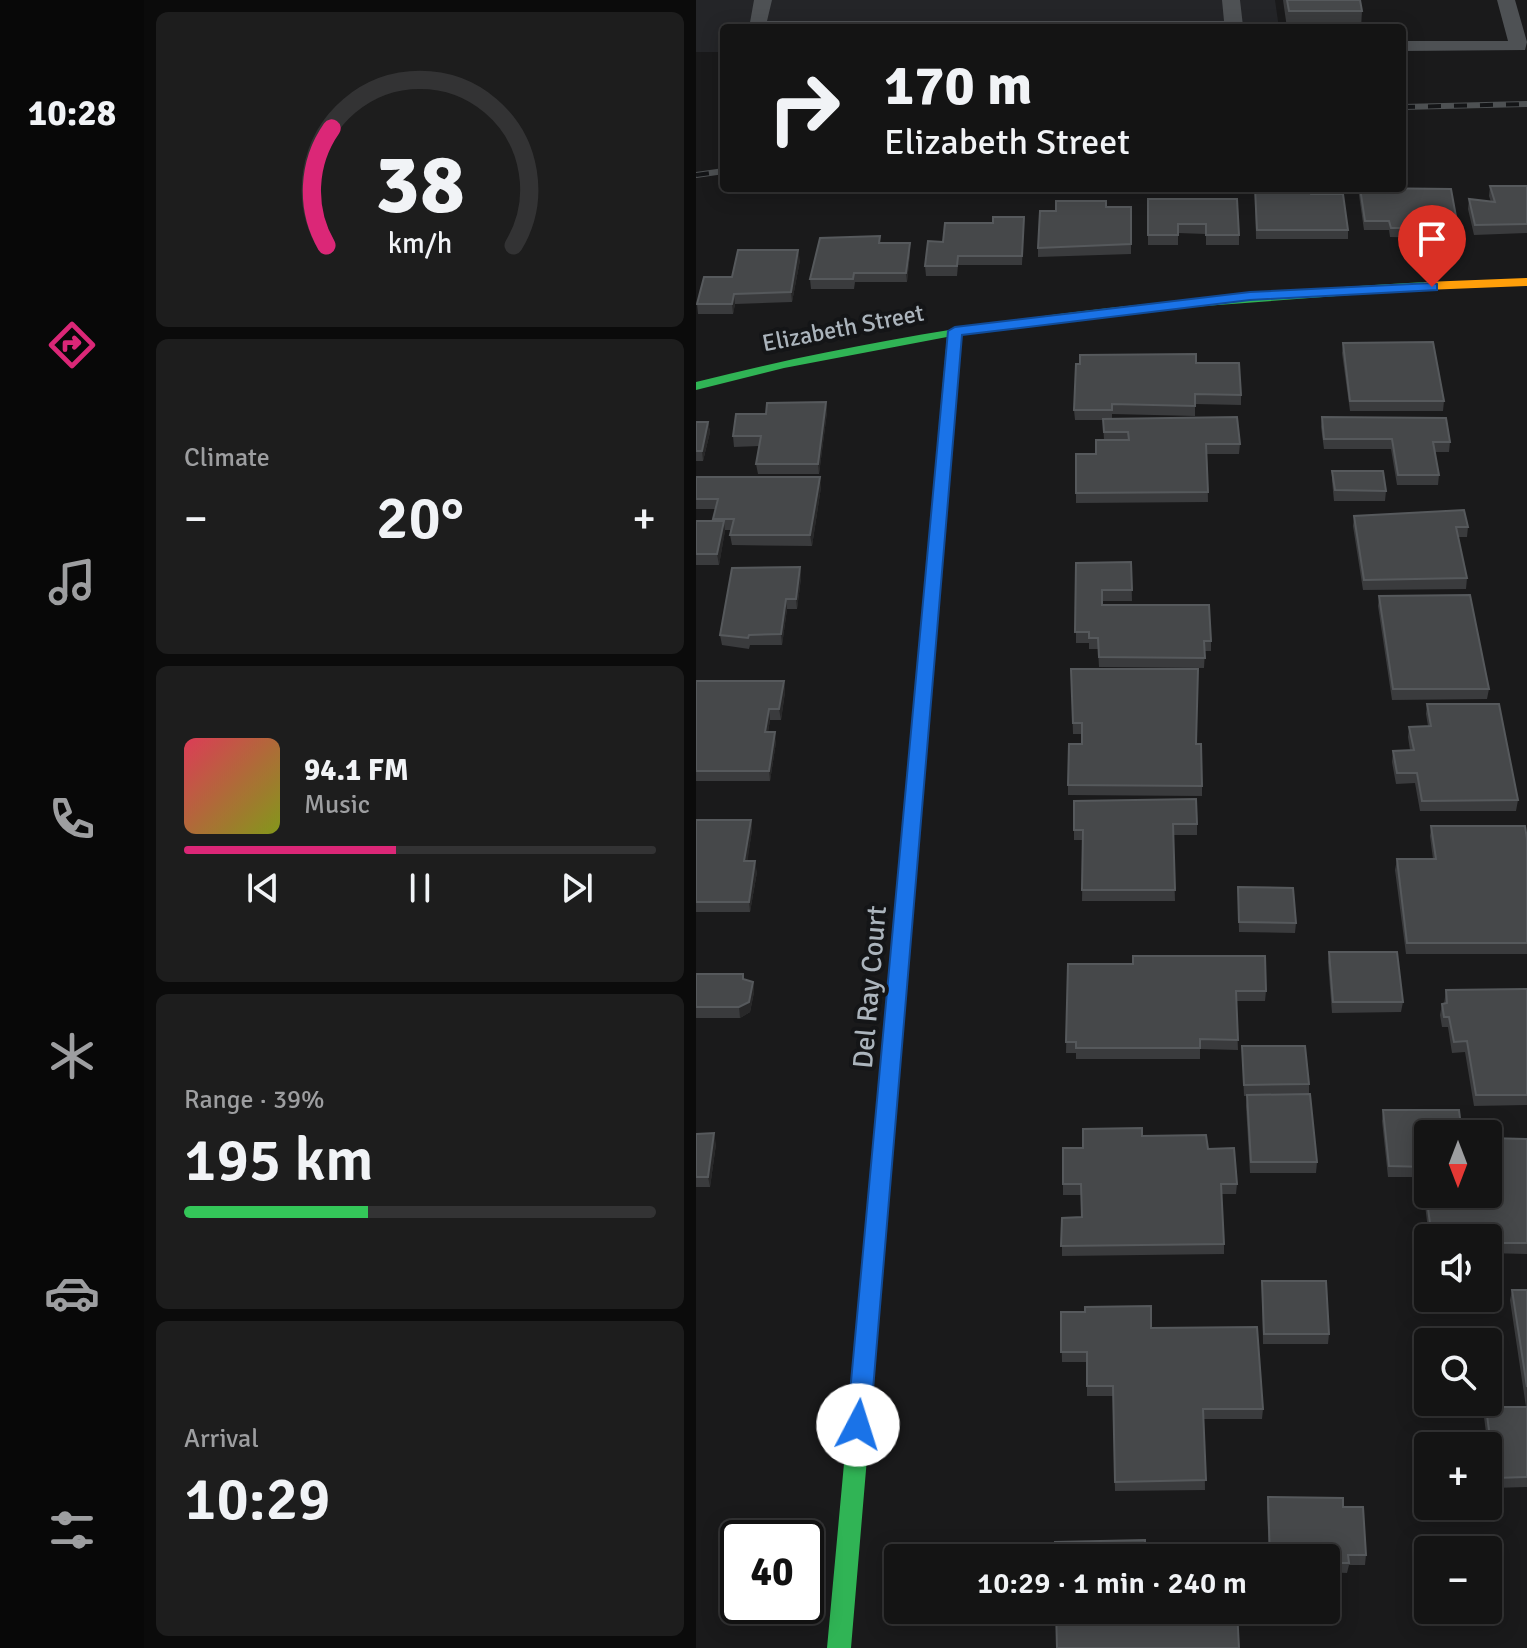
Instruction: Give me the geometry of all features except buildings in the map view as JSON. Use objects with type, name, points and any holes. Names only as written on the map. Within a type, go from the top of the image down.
[{"type":"street","name":"Elizabeth Street","points":[[696,386],[749,370],[955,331],[1250,296],[1527,282]]},
{"type":"street","name":"Del Ray Court","points":[[839,1648],[955,331]]},
{"type":"lane","points":[[757,24],[763,0]]},
{"type":"lane","points":[[1231,0],[1234,24]]},
{"type":"lane","points":[[1406,46],[1519,46],[1506,0]]},
{"type":"lane","points":[[840,24],[1005,20],[1158,24]]},
{"type":"shaded area","points":[[696,0],[1275,0],[1278,24],[720,24],[720,52],[696,52]]},
{"type":"railway","points":[[1406,107],[1527,104]]},
{"type":"railway","points":[[696,175],[720,172]]},
{"type":"traffic: fast","points":[[696,386],[873,345],[1058,316],[1243,298],[1425,286]]},
{"type":"traffic: fast","points":[[931,605],[955,331]]},
{"type":"traffic: fast","points":[[839,1648],[905,900]]},
{"type":"traffic: slow","points":[[1425,286],[1527,282]]},
{"type":"traffic: jam","points":[[905,900],[931,605]]},
{"type":"route","points":[[858,1425],[955,331],[1250,296],[1432,287]]}]
